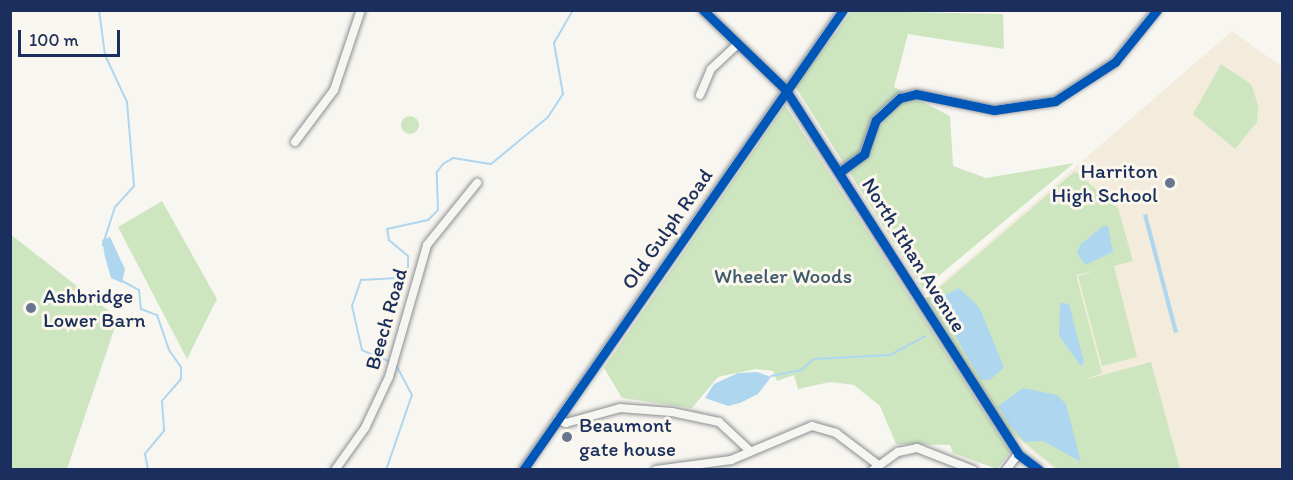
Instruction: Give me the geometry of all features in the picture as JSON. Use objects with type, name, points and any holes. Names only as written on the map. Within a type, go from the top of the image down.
[{"type":"street","points":[[296,141],[334,90],[362,10]]},
{"type":"street","name":"North Ithan Avenue","points":[[703,10],[785,89],[841,171],[1018,454],[1039,470]]},
{"type":"street","name":"Old Gulph Road","points":[[523,470],[785,89],[843,10]]},
{"type":"street","points":[[841,171],[864,154],[876,120],[900,98],[916,94],[994,110],[1055,101],[1115,62],[1156,10]]},
{"type":"street","points":[[700,95],[711,69],[737,45]]},
{"type":"street","name":"Beech Road","points":[[336,469],[365,428],[389,376],[427,245],[477,183]]},
{"type":"street","points":[[558,419],[566,423],[620,408],[672,412],[719,422],[750,451]]},
{"type":"street","points":[[657,468],[731,460],[750,451],[822,427],[875,467],[917,448],[973,470]]},
{"type":"street","points":[[1005,470],[1018,454]]},
{"type":"shaded area","name":"Harriton High School","points":[[1232,31],[1282,67],[1282,469],[1054,469],[1009,432],[924,298]]},
{"type":"green space","points":[[852,11],[1003,14],[1004,49],[908,34],[894,87],[950,116],[953,166],[986,178],[1074,163],[923,289],[795,86]]},
{"type":"green space","points":[[1221,64],[1251,84],[1258,105],[1257,122],[1235,149],[1193,114]]},
{"type":"green space","name":"Wheeler Woods","points":[[785,105],[1010,452],[997,469],[953,453],[950,445],[896,444],[880,406],[854,385],[830,382],[798,389],[794,375],[777,381],[773,371],[755,369],[718,377],[692,408],[622,398],[604,368]]},
{"type":"green space","points":[[410,116],[418,121],[419,125],[414,133],[410,134],[402,129],[401,125],[406,117]]},
{"type":"green space","points":[[1075,171],[1118,208],[1133,261],[1114,266],[1137,357],[1102,366],[1078,276],[1098,270],[1076,275],[1102,373],[1084,380],[1151,362],[1180,469],[1057,469],[1010,431],[926,299]]},
{"type":"green space","points":[[162,201],[217,299],[187,359],[118,227]]},
{"type":"green space","points":[[10,234],[118,318],[67,469],[11,469]]},
{"type":"water","points":[[1147,214],[1178,332],[1174,333],[1143,215]]},
{"type":"water","points":[[1103,226],[1108,226],[1113,252],[1085,265],[1077,253],[1080,245]]},
{"type":"water","points":[[110,237],[125,269],[122,283],[111,278],[105,257],[102,240]]},
{"type":"water","points":[[959,288],[979,307],[1004,367],[990,380],[981,380],[938,306],[939,298]]},
{"type":"water","points":[[1060,303],[1069,304],[1084,362],[1081,366],[1059,336]]},
{"type":"water","points":[[757,372],[771,377],[758,394],[740,403],[728,406],[705,398],[714,384],[738,373]]},
{"type":"water","points":[[1023,388],[1057,395],[1066,404],[1081,462],[1043,441],[1025,442],[1009,424],[998,406]]},
{"type":"waterway","points":[[99,10],[105,55],[127,102],[134,186],[115,207],[103,245]]},
{"type":"waterway","points":[[391,362],[362,350],[352,306],[361,280],[398,278],[408,267],[408,256],[389,240],[387,229],[428,220],[438,210],[437,172],[443,164],[453,158],[491,164],[548,117],[563,94],[554,43],[573,10]]},
{"type":"waterway","points":[[122,281],[139,290],[141,309],[157,315],[169,350],[181,367],[181,379],[162,401],[164,431],[145,454],[148,470]]},
{"type":"waterway","points":[[771,376],[801,370],[814,359],[890,355],[925,336]]},
{"type":"waterway","points":[[386,470],[412,395],[396,365]]},
{"type":"cycle path","points":[[703,10],[785,89],[1018,454],[1039,470]]},
{"type":"cycle path","points":[[523,470],[843,10]]},
{"type":"cycle path","points":[[841,171],[864,154],[876,120],[900,98],[916,94],[994,110],[1055,101],[1115,62],[1157,10]]},
{"type":"place","name":"Harriton High School","points":[[1170,183]]},
{"type":"place","name":"Ashbridge Lower Barn","points":[[31,308]]},
{"type":"place","name":"Beaumont gate house","points":[[567,437]]}]
